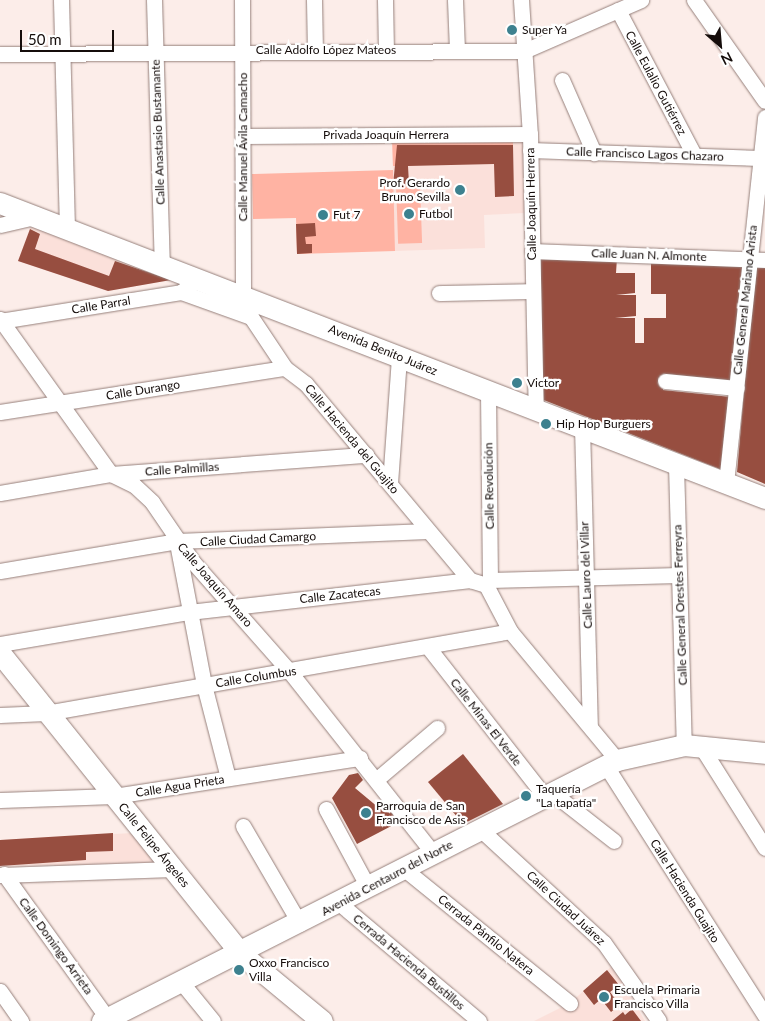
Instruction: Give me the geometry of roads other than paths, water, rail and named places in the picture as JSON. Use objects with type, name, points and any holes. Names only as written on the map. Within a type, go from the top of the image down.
[{"type":"street","points":[[61,0],[64,53],[67,228]]},
{"type":"street","name":"Calle Anastasio Bustamante","points":[[154,0],[162,264]]},
{"type":"street","name":"Calle Manuel Ávila Camacho","points":[[242,0],[243,295]]},
{"type":"street","points":[[314,0],[315,50]]},
{"type":"street","points":[[384,0],[386,50]]},
{"type":"street","points":[[455,0],[457,50]]},
{"type":"street","name":"Calle Joaquín Herrera","points":[[521,0],[530,134],[536,409]]},
{"type":"street","name":"Calle Adolfo López Mateos","points":[[0,54],[243,50],[524,51],[641,0]]},
{"type":"street","points":[[694,0],[765,100]]},
{"type":"street","name":"Calle Eulalio Gutiérrez","points":[[618,10],[694,155]]},
{"type":"street","points":[[562,80],[594,153]]},
{"type":"street","name":"Calle General Mariano Arista","points":[[726,483],[737,388],[748,259],[765,117]]},
{"type":"street","name":"Privada Joaquín Herrera","points":[[243,136],[530,134]]},
{"type":"street","name":"Calle Francisco Lagos Chazaro","points":[[530,150],[760,158]]},
{"type":"street","name":"Avenida Benito Juárez","points":[[0,203],[243,295],[765,498]]},
{"type":"street","points":[[0,225],[36,216]]},
{"type":"street","name":"Calle Juan N. Almonte","points":[[532,251],[765,260]]},
{"type":"street","name":"Calle Parral","points":[[0,321],[180,292],[198,278]]},
{"type":"street","points":[[439,294],[533,291]]},
{"type":"street","points":[[180,292],[251,317]]},
{"type":"street","name":"Calle Hacienda del Guajito","points":[[243,295],[251,317],[286,368],[323,405],[470,580]]},
{"type":"street","points":[[0,321],[62,402],[111,474]]},
{"type":"street","points":[[390,483],[399,356]]},
{"type":"street","name":"Calle Durango","points":[[0,412],[286,368]]},
{"type":"street","points":[[665,382],[737,388]]},
{"type":"street","name":"Calle Revolución","points":[[488,391],[488,583]]},
{"type":"street","name":"Calle Lauro del Villar","points":[[582,426],[590,725]]},
{"type":"street","name":"Calle Palmillas","points":[[0,493],[111,474],[366,455]]},
{"type":"street","name":"Calle General Orestes Ferreyra","points":[[676,464],[679,575],[693,747]]},
{"type":"street","name":"Calle Joaquín Amaro","points":[[111,474],[134,485],[152,502],[176,541],[290,672],[377,779],[433,853]]},
{"type":"street","name":"Calle Ciudad Camargo","points":[[0,571],[176,541],[428,531]]},
{"type":"street","points":[[176,541],[204,685],[228,778]]},
{"type":"street","name":"Calle Zacatecas","points":[[0,644],[189,612],[470,580],[488,583],[679,575]]},
{"type":"street","points":[[488,583],[510,631],[590,725],[612,763]]},
{"type":"street","name":"Calle Columbus","points":[[0,715],[46,713],[290,672],[510,631]]},
{"type":"street","name":"Calle Minas El Verde","points":[[428,647],[549,796],[614,840]]},
{"type":"street","name":"Calle Felipe Ángeles","points":[[0,653],[46,713],[241,954],[322,1021]]},
{"type":"street","points":[[377,779],[437,728]]},
{"type":"street","points":[[693,747],[765,848]]},
{"type":"street","name":"Avenida Centauro del Norte","points":[[114,1018],[300,924],[403,868],[612,763],[693,747],[765,753]]},
{"type":"street","name":"Calle Agua Prieta","points":[[0,800],[114,796],[360,758]]},
{"type":"street","name":"Calle Hacienda Guajito","points":[[612,763],[765,1016]]},
{"type":"street","points":[[326,810],[368,887]]},
{"type":"street","points":[[243,826],[300,924]]},
{"type":"street","name":"Calle Ciudad Juárez","points":[[480,829],[604,943],[659,1021]]},
{"type":"street","name":"Cerrada Pánfilo Natera","points":[[403,868],[570,1003]]},
{"type":"street","points":[[2,874],[173,869]]},
{"type":"street","name":"Calle Domingo Arrieta","points":[[2,874],[114,1018]]},
{"type":"street","name":"Cerrada Hacienda Bustillos","points":[[338,903],[479,1021]]},
{"type":"street","points":[[182,983],[213,1021]]},
{"type":"street","points":[[0,991],[21,1021]]},
{"type":"place","name":"Super Ya","points":[[512,30]]},
{"type":"place","name":"Prof. Gerardo Bruno Sevilla","points":[[460,190]]},
{"type":"place","name":"Futbol","points":[[409,214]]},
{"type":"place","name":"Fut 7","points":[[323,215]]},
{"type":"place","name":"Victor","points":[[517,383]]},
{"type":"place","name":"Hip Hop Burguers","points":[[546,424]]},
{"type":"place","name":"Taquería \"La tapatía\"","points":[[526,796]]},
{"type":"place","name":"Parroquia de San Francisco de Asis","points":[[366,813]]},
{"type":"place","name":"Oxxo Francisco Villa","points":[[239,970]]},
{"type":"place","name":"Escuela Primaria Francisco Villa","points":[[604,997]]}]
